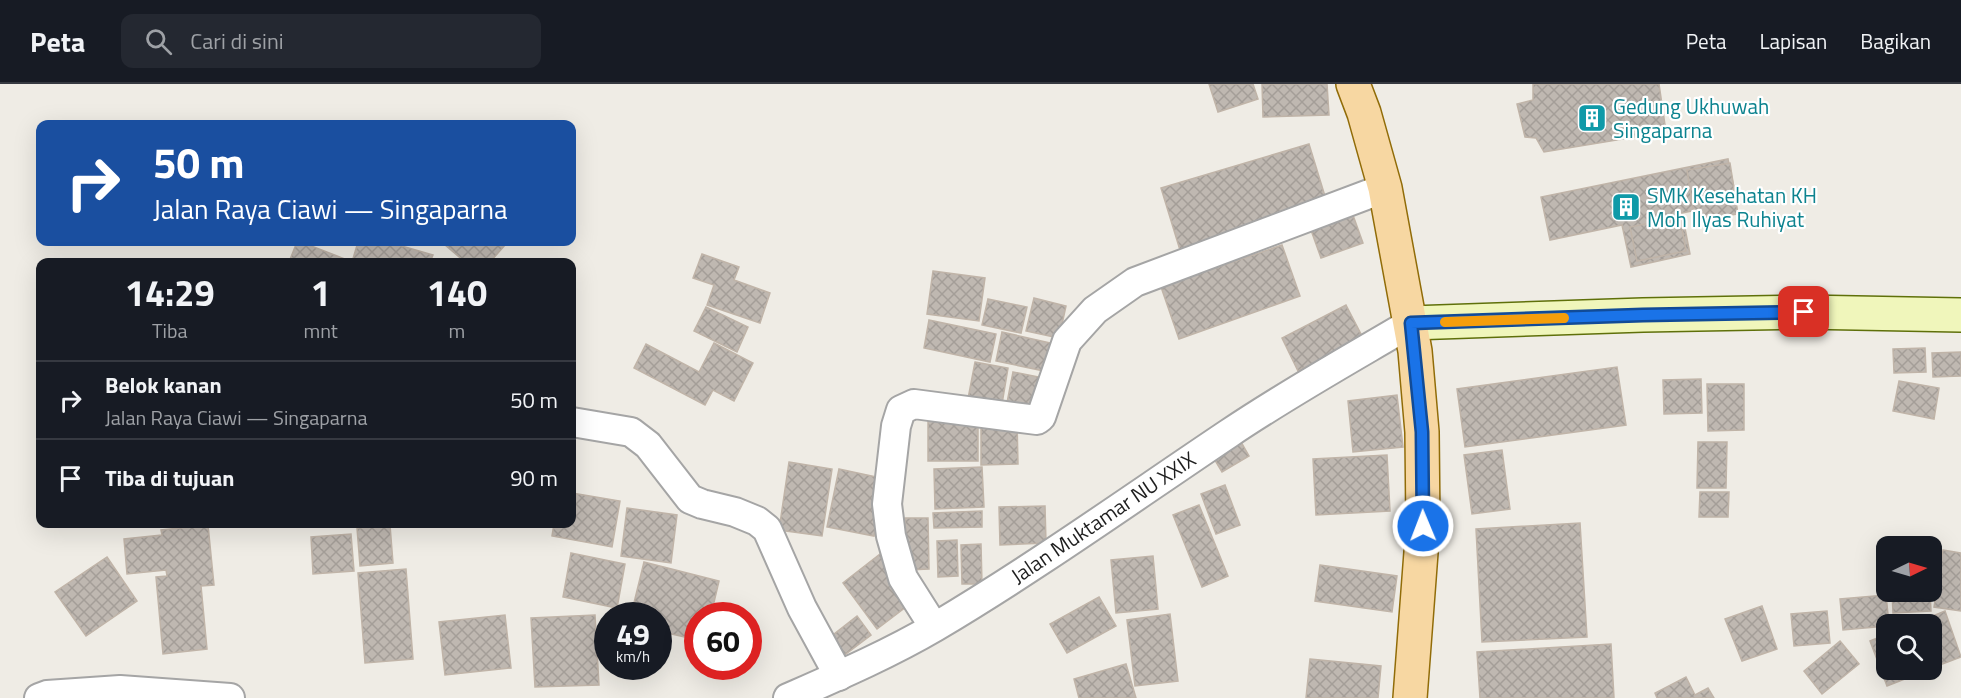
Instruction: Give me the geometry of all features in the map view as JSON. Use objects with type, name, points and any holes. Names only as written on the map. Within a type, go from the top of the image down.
[{"type":"main road","points":[[1353,84],[1364,113],[1385,188],[1411,323],[1422,432],[1423,526],[1410,698]]},
{"type":"main road","points":[[1411,323],[1792,312],[1961,315]]},
{"type":"street","points":[[934,627],[903,578],[891,536],[887,504],[896,426],[902,410],[914,404],[1037,420],[1041,417],[1067,340],[1095,310],[1135,282],[1385,188]]},
{"type":"street","name":"Jalan Muktamar NU XXIX","points":[[788,698],[839,676],[934,627],[1062,546],[1231,432],[1411,323]]},
{"type":"street","points":[[576,423],[631,432],[648,445],[690,498],[757,521],[767,530],[802,608],[839,676]]},
{"type":"street","points":[[39,698],[47,695],[120,690],[230,698]]},
{"type":"building","points":[[1209,84],[1253,84],[1258,99],[1218,112]]},
{"type":"building","points":[[1262,84],[1327,84],[1329,115],[1263,117]]},
{"type":"building","name":"Gedung Ukhuwah Singaparna","points":[[1533,84],[1659,84],[1666,132],[1544,152],[1536,138],[1525,137],[1517,104],[1533,100]]},
{"type":"building","points":[[1309,144],[1328,206],[1180,250],[1161,188]]},
{"type":"building","name":"SMK Kesehatan KH Moh Ilyas Ruhiyat","points":[[1728,159],[1737,202],[1682,213],[1690,254],[1631,267],[1622,225],[1550,240],[1541,197]]},
{"type":"building","points":[[1730,163],[1738,214],[1695,221],[1687,170]]},
{"type":"building","points":[[1349,204],[1363,243],[1321,258],[1307,219]]},
{"type":"building","points":[[1680,217],[1686,251],[1637,261],[1630,227]]},
{"type":"building","points":[[1282,245],[1300,296],[1179,339],[1161,287]]},
{"type":"building","points":[[295,246],[311,246],[342,258],[291,258]]},
{"type":"building","points":[[357,246],[402,246],[433,255],[432,258],[353,258]]},
{"type":"building","points":[[446,246],[504,246],[494,258],[460,258]]},
{"type":"building","points":[[702,254],[739,267],[734,280],[770,293],[760,323],[707,305],[714,285],[693,278]]},
{"type":"building","points":[[933,271],[985,278],[979,321],[927,314]]},
{"type":"building","points":[[1034,298],[1066,306],[1059,338],[1026,331]]},
{"type":"building","points":[[988,299],[1027,307],[1021,333],[982,325]]},
{"type":"building","points":[[1346,305],[1363,338],[1298,371],[1282,338]]},
{"type":"building","points":[[706,307],[748,327],[737,352],[694,331]]},
{"type":"building","points":[[929,320],[996,334],[990,362],[924,348]]},
{"type":"building","points":[[1002,332],[1055,344],[1049,372],[996,361]]},
{"type":"building","points":[[714,343],[753,363],[734,401],[713,390],[705,405],[634,368],[646,344],[699,372]]},
{"type":"building","points":[[1925,348],[1926,372],[1894,373],[1893,349]]},
{"type":"building","points":[[1961,352],[1961,376],[1933,377],[1932,353]]},
{"type":"building","points":[[975,362],[1008,368],[1001,410],[967,404]]},
{"type":"building","points":[[1617,367],[1626,425],[1465,447],[1457,389]]},
{"type":"building","points":[[1013,372],[1044,378],[1036,420],[1005,413]]},
{"type":"building","points":[[1701,379],[1702,413],[1664,414],[1663,380]]},
{"type":"building","points":[[1899,381],[1939,388],[1934,419],[1893,411]]},
{"type":"building","points":[[1707,384],[1744,384],[1744,430],[1708,431]]},
{"type":"building","points":[[1397,395],[1403,447],[1353,452],[1348,401]]},
{"type":"building","points":[[928,415],[978,416],[978,461],[928,461]]},
{"type":"building","points":[[1017,421],[1018,464],[981,465],[981,422]]},
{"type":"building","points":[[1240,440],[1249,456],[1222,472],[1213,457]]},
{"type":"building","points":[[1698,442],[1727,442],[1726,488],[1697,488]]},
{"type":"building","points":[[1502,450],[1510,509],[1472,514],[1464,455]]},
{"type":"building","points":[[1387,455],[1390,511],[1316,515],[1313,459]]},
{"type":"building","points":[[789,462],[832,469],[822,536],[779,530]]},
{"type":"building","points":[[982,467],[984,507],[935,509],[934,469]]},
{"type":"building","points":[[839,469],[886,479],[874,536],[827,527]]},
{"type":"building","points":[[1225,485],[1240,525],[1216,534],[1201,494]]},
{"type":"building","points":[[1700,492],[1729,492],[1728,517],[1699,517]]},
{"type":"building","points":[[576,494],[620,501],[612,547],[552,536],[553,528],[576,528]]},
{"type":"building","points":[[1199,505],[1228,576],[1202,587],[1173,515]]},
{"type":"building","points":[[1045,506],[1046,543],[1000,545],[999,507]]},
{"type":"building","points":[[627,508],[677,515],[671,563],[621,556]]},
{"type":"building","points":[[982,511],[982,527],[934,528],[933,513]]},
{"type":"building","points":[[905,518],[928,518],[929,569],[907,570]]},
{"type":"building","points":[[1580,523],[1587,637],[1482,642],[1476,529]]},
{"type":"building","points":[[208,528],[214,585],[201,586],[207,649],[163,654],[156,577],[167,576],[166,570],[127,574],[124,539],[162,535],[161,530]]},
{"type":"building","points":[[357,528],[390,528],[393,563],[360,566]]},
{"type":"building","points":[[351,534],[354,571],[313,574],[311,537]]},
{"type":"building","points":[[957,540],[958,576],[938,577],[937,541]]},
{"type":"building","points":[[981,544],[982,584],[962,584],[961,545]]},
{"type":"building","points":[[1943,550],[1961,553],[1961,611],[1934,607],[1935,602],[1942,602]]},
{"type":"building","points":[[571,553],[625,564],[618,602],[594,603],[563,597]]},
{"type":"building","points":[[880,554],[915,600],[877,629],[843,583]]},
{"type":"building","points":[[1153,556],[1158,609],[1116,613],[1111,560]]},
{"type":"building","points":[[107,557],[137,601],[86,636],[55,592]]},
{"type":"building","points":[[644,562],[719,581],[714,602],[684,602],[684,637],[672,634],[672,602],[634,602]]},
{"type":"building","points":[[1320,565],[1397,576],[1392,612],[1315,601]]},
{"type":"building","points":[[406,569],[413,659],[365,663],[358,573]]},
{"type":"building","points":[[1876,596],[1876,602],[1887,602],[1888,614],[1876,614],[1876,627],[1843,630],[1840,599]]},
{"type":"building","points":[[1099,597],[1116,626],[1067,653],[1050,624]]},
{"type":"building","points":[[1892,602],[1931,602],[1931,611],[1893,613]]},
{"type":"building","points":[[1762,606],[1777,649],[1742,661],[1725,619]]},
{"type":"building","points":[[1827,611],[1830,643],[1794,646],[1791,614]]},
{"type":"building","points":[[1945,611],[1961,657],[1942,664],[1942,614],[1938,614]]},
{"type":"building","points":[[1170,614],[1178,681],[1135,686],[1127,620]]},
{"type":"building","points":[[505,615],[511,668],[445,675],[439,622]]},
{"type":"building","points":[[594,615],[594,680],[599,680],[599,685],[535,687],[531,618]]},
{"type":"building","points":[[857,616],[871,635],[838,660],[824,642]]},
{"type":"building","points":[[1876,639],[1876,657],[1870,641]]},
{"type":"building","points":[[1840,641],[1859,664],[1822,694],[1804,671]]},
{"type":"building","points":[[1611,644],[1614,698],[1480,698],[1477,652]]},
{"type":"building","points":[[1310,659],[1381,666],[1378,698],[1306,698]]},
{"type":"building","points":[[1126,664],[1136,698],[1079,698],[1074,679]]},
{"type":"building","points":[[1686,677],[1695,695],[1708,688],[1714,698],[1657,698],[1655,693]]},
{"type":"building","points":[[1885,680],[1902,680],[1887,686]]},
{"type":"slow traffic","points":[[1445,322],[1564,318]]},
{"type":"place","name":"Gedung Ukhuwah Singaparna","points":[[1592,118]]},
{"type":"place","name":"SMK Kesehatan KH Moh Ilyas Ruhiyat","points":[[1626,207]]},
{"type":"route","points":[[1423,526],[1422,432],[1411,323],[1804,312]]}]
